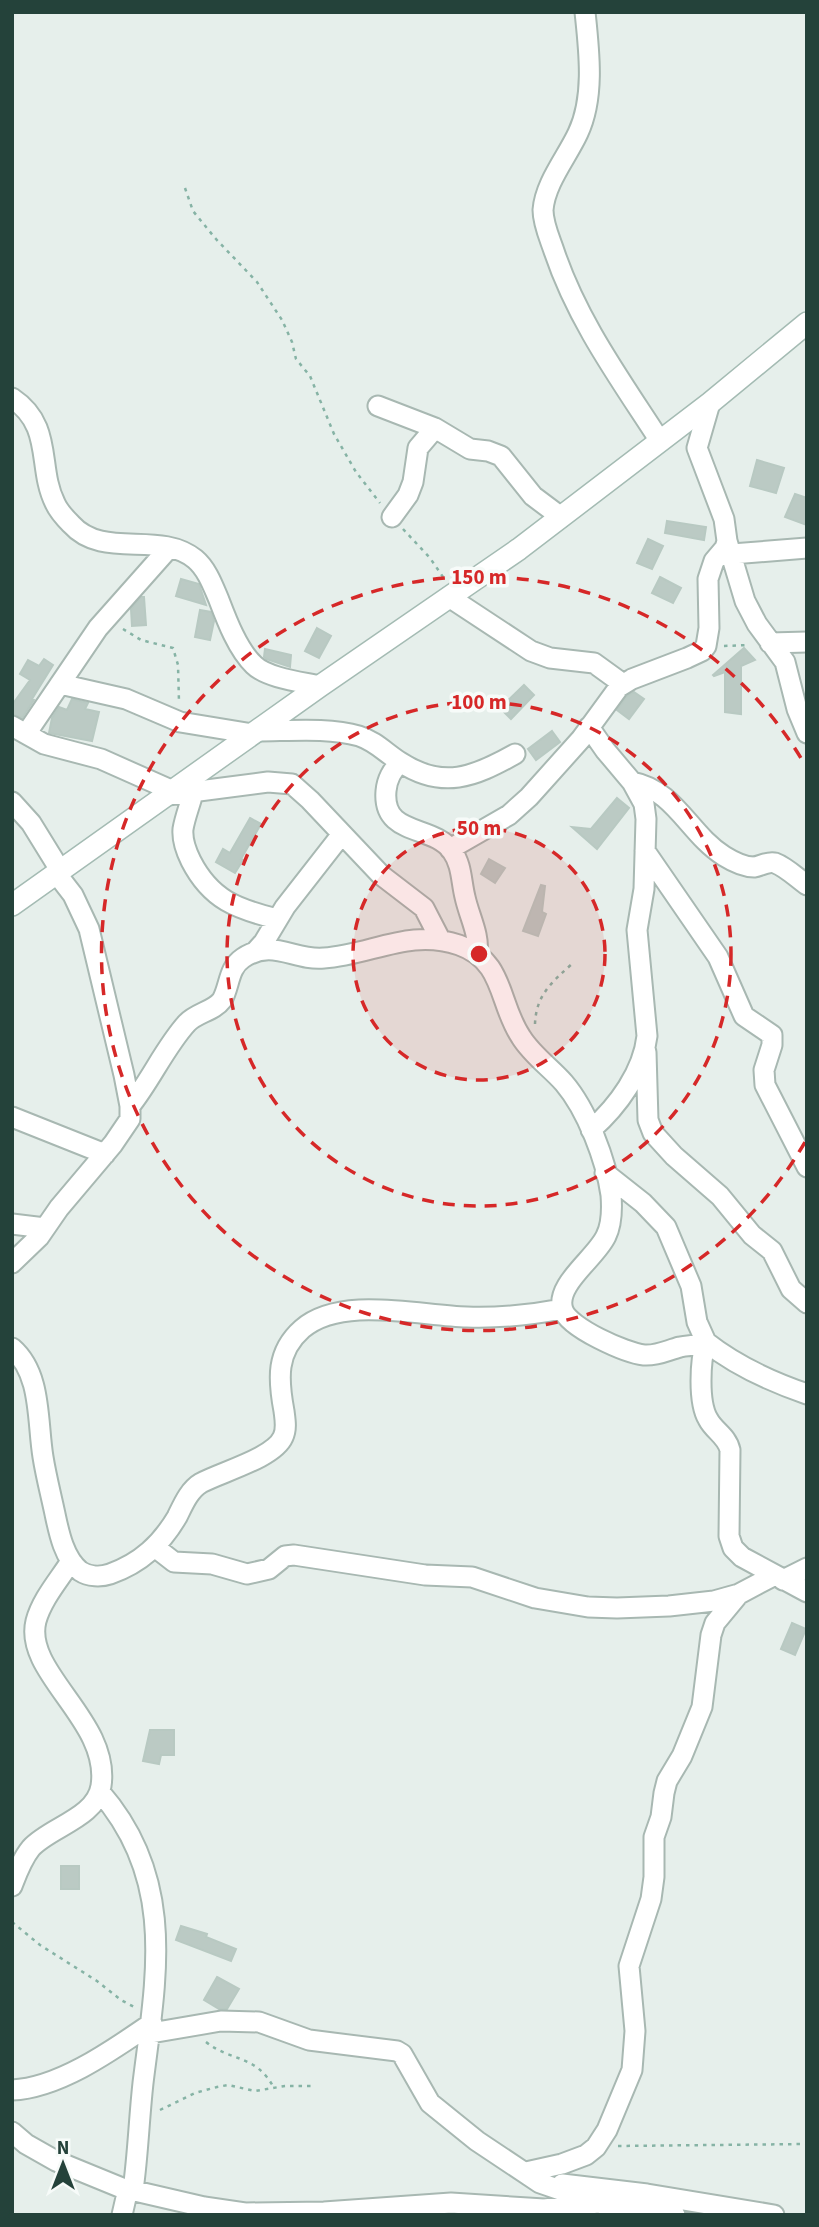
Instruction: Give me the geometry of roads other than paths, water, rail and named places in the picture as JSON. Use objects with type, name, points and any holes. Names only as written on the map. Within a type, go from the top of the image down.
[{"type":"street","points":[[585,12],[589,53],[587,99],[580,131],[548,192],[543,210],[545,225],[567,289],[592,335],[660,441]]},
{"type":"street","points":[[12,905],[178,793],[320,686],[519,549],[710,403],[807,323]]},
{"type":"street","points":[[12,397],[22,404],[41,436],[54,502],[79,533],[110,544],[159,545],[184,552],[197,561],[211,580],[225,615],[255,666],[267,673],[320,686]]},
{"type":"street","points":[[710,403],[697,448],[724,519],[738,585],[757,624],[785,662],[797,709],[807,733]]},
{"type":"street","points":[[379,407],[435,428],[470,449],[501,456],[533,496],[561,517]]},
{"type":"street","points":[[393,517],[408,495],[413,482],[418,448],[435,428]]},
{"type":"street","points":[[450,849],[509,815],[558,766],[623,684],[702,651],[706,646],[709,628],[708,579],[711,566],[730,547],[807,548]]},
{"type":"street","points":[[169,548],[110,614],[60,684],[19,730],[44,744],[121,767],[178,793],[287,782],[298,788],[381,875],[424,908],[443,940]]},
{"type":"street","points":[[446,599],[531,651],[550,659],[594,663],[623,684]]},
{"type":"street","points":[[770,643],[807,642]]},
{"type":"street","points":[[60,684],[126,699],[180,722],[255,733],[322,732],[360,736],[401,763],[430,776],[457,778],[488,769],[515,754]]},
{"type":"street","points":[[589,727],[604,750],[632,782],[644,804],[644,889],[638,930],[647,1016],[648,1120],[653,1133],[674,1156],[720,1196],[752,1235],[772,1251],[792,1289],[807,1303]]},
{"type":"street","points":[[401,763],[393,770],[387,785],[387,806],[392,817],[399,823],[436,839],[450,849],[459,866],[464,897],[478,945],[477,954]]},
{"type":"street","points":[[632,782],[660,793],[675,806],[700,836],[724,856],[752,867],[776,863],[807,885]]},
{"type":"street","points":[[178,793],[185,847],[195,869],[226,902],[278,919]]},
{"type":"street","points":[[12,802],[31,823],[73,895],[89,929],[130,1106],[127,1126],[27,1251],[12,1263]]},
{"type":"street","points":[[130,1106],[181,1031],[193,1018],[217,1005],[222,999],[238,962],[255,952],[264,942],[278,919],[342,834]]},
{"type":"street","points":[[645,850],[718,957],[744,1016],[772,1035],[772,1045],[764,1070],[765,1086],[807,1167]]},
{"type":"street","points":[[255,952],[272,949],[313,959],[327,958],[352,955],[407,939],[443,940],[461,945],[477,954],[495,973],[521,1038],[580,1104],[611,1195],[611,1218],[606,1237],[565,1286],[562,1309],[567,1319],[631,1352],[643,1355],[656,1355],[706,1342]]},
{"type":"street","points":[[591,1130],[614,1108],[646,1051]]},
{"type":"street","points":[[12,1116],[105,1154]]},
{"type":"street","points":[[605,1172],[643,1203],[666,1227],[691,1286],[697,1322],[706,1342],[721,1354],[807,1394]]},
{"type":"street","points":[[12,1224],[45,1228]]},
{"type":"street","points":[[12,1348],[29,1370],[34,1387],[43,1457],[63,1544],[71,1561],[81,1572],[90,1576],[103,1576],[133,1563],[156,1548],[194,1488],[278,1445],[284,1437],[286,1423],[279,1383],[279,1368],[284,1350],[314,1321],[328,1315],[360,1310],[486,1317],[562,1309]]},
{"type":"street","points":[[706,1342],[702,1356],[704,1409],[708,1420],[727,1440],[730,1450],[729,1536],[733,1548],[742,1557],[807,1592]]},
{"type":"street","points":[[156,1548],[174,1562],[212,1564],[247,1574],[269,1569],[285,1556],[294,1555],[425,1575],[472,1577],[535,1598],[588,1607],[669,1606],[714,1601],[807,1568]]},
{"type":"street","points":[[12,1886],[20,1865],[31,1848],[79,1817],[100,1792],[101,1767],[93,1740],[79,1712],[47,1670],[35,1641],[36,1620],[71,1561]]},
{"type":"street","points":[[533,2177],[586,2155],[596,2147],[622,2098],[632,2070],[635,2031],[629,1966],[651,1899],[654,1837],[661,1817],[664,1793],[702,1707],[711,1635],[715,1623],[739,1594]]},
{"type":"street","points":[[100,1792],[115,1809],[141,1858],[154,1903],[156,1980],[152,2022],[131,2190],[122,2215]]},
{"type":"street","points":[[12,2090],[28,2089],[70,2072],[115,2048],[152,2022],[190,2025],[220,2021],[259,2022],[309,2040],[397,2051],[402,2054],[430,2103],[477,2141],[533,2177],[598,2203],[675,2215]]},
{"type":"street","points":[[12,2132],[26,2144],[56,2161],[131,2190],[204,2207],[245,2213],[327,2213],[451,2203],[544,2209],[598,2203]]},
{"type":"street","points":[[533,2177],[774,2215]]}]
